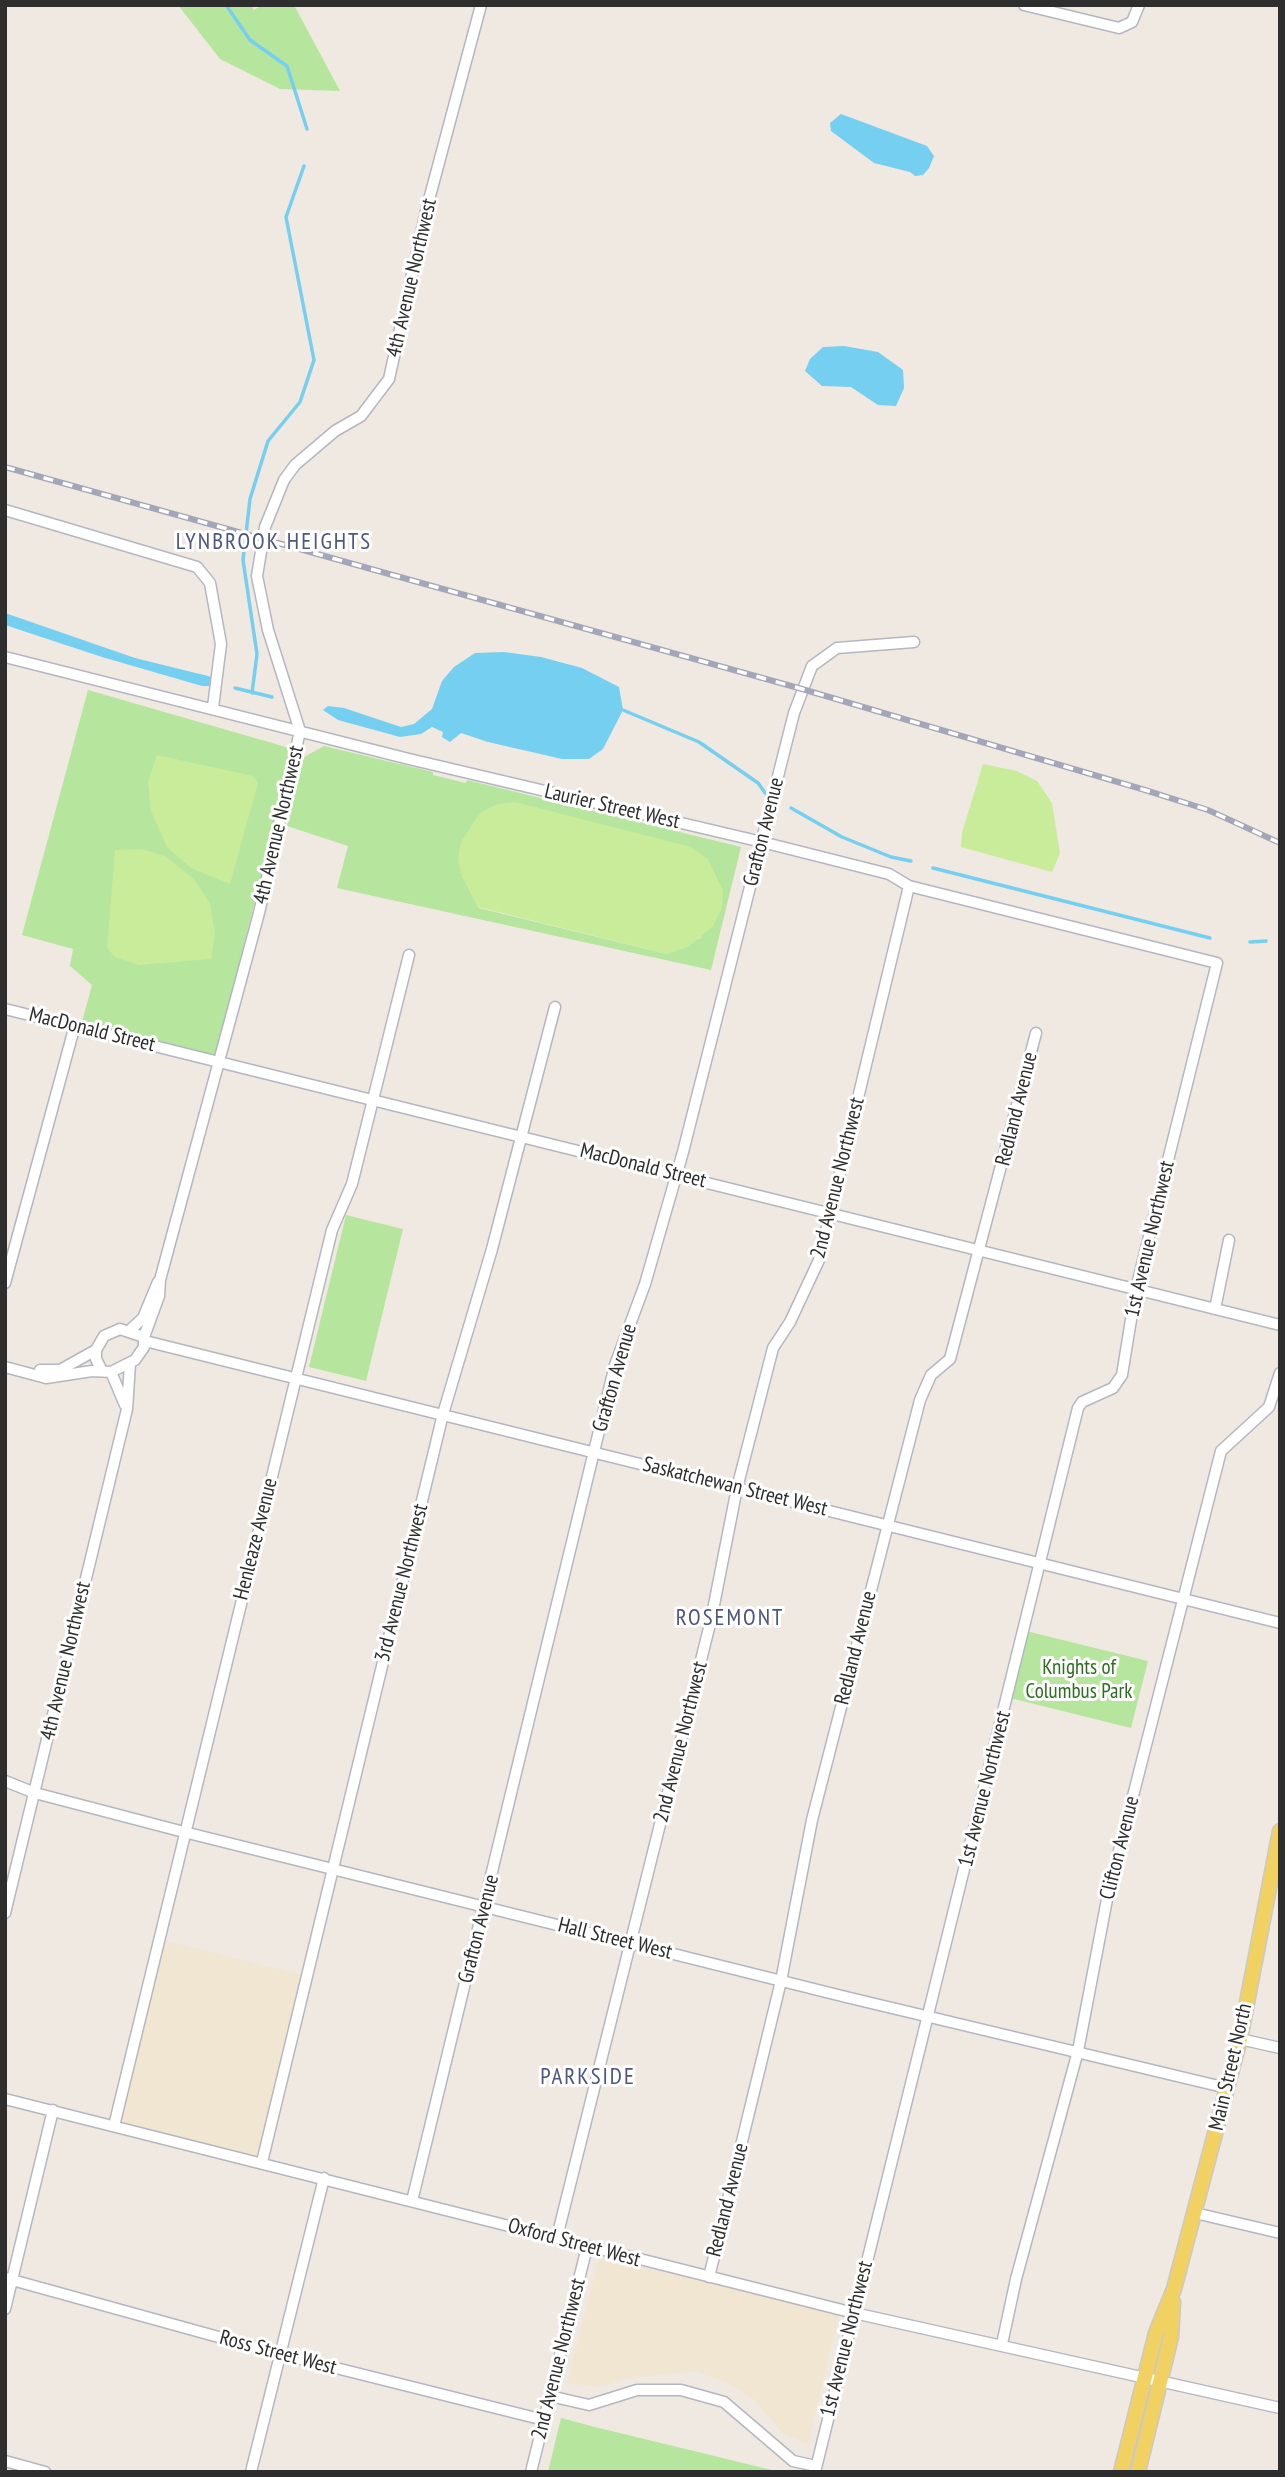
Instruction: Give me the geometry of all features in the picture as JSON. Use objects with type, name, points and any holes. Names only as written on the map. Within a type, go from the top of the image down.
[{"type":"main road","name":"Main Street North","points":[[1121,2472],[1156,2333],[1174,2289],[1240,2039],[1279,1836]]},
{"type":"main road","name":"Main Street North","points":[[1138,2472],[1171,2337],[1174,2289]]},
{"type":"street","name":"4th Avenue Northwest","points":[[144,1339],[159,1296],[160,1280],[259,913],[300,731],[268,630],[257,576],[265,527],[284,480],[295,466],[335,431],[361,416],[389,379],[426,211],[481,5]]},
{"type":"street","points":[[1024,5],[1119,28],[1132,22],[1139,5]]},
{"type":"street","points":[[5,510],[197,567],[209,583],[221,645],[213,707]]},
{"type":"street","name":"Grafton Avenue","points":[[412,2201],[615,1365],[645,1284],[674,1174],[683,1152],[794,713],[812,666],[837,648],[914,642]]},
{"type":"street","name":"Laurier Street West","points":[[5,657],[889,874],[909,886],[1217,963]]},
{"type":"street","name":"2nd Avenue Northwest","points":[[557,2238],[711,1620],[737,1488],[773,1348],[790,1322],[819,1261],[909,886]]},
{"type":"street","name":"Henleaze Avenue","points":[[114,2126],[332,1230],[352,1184],[409,955]]},
{"type":"street","name":"1st Avenue Northwest","points":[[815,2469],[1078,1408],[1082,1402],[1113,1388],[1122,1374],[1136,1289],[1217,963]]},
{"type":"street","name":"3rd Avenue Northwest","points":[[262,2162],[443,1414],[555,1007]]},
{"type":"street","name":"MacDonald Street","points":[[5,1009],[1280,1325]]},
{"type":"street","points":[[5,1283],[75,1025]]},
{"type":"street","name":"Redland Avenue","points":[[709,2277],[781,1981],[812,1820],[920,1400],[931,1375],[950,1359],[1036,1032]]},
{"type":"street","points":[[1214,1309],[1229,1240]]},
{"type":"street","name":"4th Avenue Northwest","points":[[129,1331],[143,1318],[150,1295],[160,1280]]},
{"type":"street","points":[[5,1367],[57,1378],[107,1372],[130,1364],[141,1353],[144,1339],[129,1331],[112,1331],[104,1336],[96,1350],[96,1359],[107,1372],[127,1409]]},
{"type":"street","name":"Saskatchewan Street West","points":[[144,1339],[1280,1623]]},
{"type":"street","points":[[27,1372],[60,1370],[96,1350]]},
{"type":"street","name":"Saskatchewan Street West","points":[[141,1353],[190,1351]]},
{"type":"street","name":"4th Avenue Northwest","points":[[5,1913],[127,1409],[130,1364]]},
{"type":"street","name":"Clifton Avenue","points":[[1002,2344],[1016,2279],[1077,2052],[1108,1894],[1221,1451],[1269,1407],[1280,1373]]},
{"type":"street","name":"Hall Street West","points":[[5,1781],[35,1793],[184,1832],[781,1981],[1227,2088]]},
{"type":"street","points":[[1240,2039],[1280,2048]]},
{"type":"street","name":"Oxford Street West","points":[[5,2099],[854,2313],[1002,2344],[1280,2409]]},
{"type":"street","points":[[5,2309],[9,2278],[53,2110]]},
{"type":"street","points":[[251,2472],[324,2178]]},
{"type":"street","points":[[1195,2213],[1280,2233]]},
{"type":"street","name":"2nd Avenue Northwest","points":[[531,2472],[587,2247]]},
{"type":"street","name":"Ross Street West","points":[[9,2278],[280,2354],[544,2420]]},
{"type":"street","points":[[550,2396],[589,2405],[637,2390],[681,2390],[724,2402],[793,2461],[815,2469]]},
{"type":"street","points":[[5,2461],[45,2472]]},
{"type":"shaded area","points":[[158,1939],[307,1976],[262,2162],[114,2126]]},
{"type":"shaded area","points":[[599,2257],[839,2314],[808,2444],[785,2435],[753,2399],[726,2382],[695,2371],[625,2379],[600,2387],[567,2383]]},
{"type":"green space","points":[[178,5],[251,5],[254,10],[262,5],[294,5],[340,91],[280,89],[220,59]]},
{"type":"green space","points":[[88,690],[293,749],[216,1056],[82,1022],[92,985],[70,966],[73,949],[22,935]]},
{"type":"green space","points":[[324,746],[433,772],[433,775],[466,783],[467,780],[741,847],[711,970],[337,888],[348,846],[287,826],[304,757]],"holes":[[[462,876],[702,937],[667,954],[479,908]]]},
{"type":"green space","points":[[157,755],[253,776],[258,783],[230,884],[191,868],[167,847],[151,811],[148,782]]},
{"type":"green space","points":[[983,764],[1017,771],[1037,781],[1052,803],[1060,853],[1052,872],[961,847],[962,833]]},
{"type":"green space","points":[[515,802],[691,847],[708,859],[723,891],[722,908],[713,926],[688,947],[667,954],[478,907],[462,876],[458,859],[461,842],[480,813],[498,804]]},
{"type":"green space","points":[[141,849],[165,856],[194,879],[210,904],[215,933],[211,959],[139,965],[115,957],[107,948],[115,850]]},
{"type":"green space","points":[[346,1215],[403,1229],[366,1381],[309,1367]]},
{"type":"green space","name":"Knights of Columbus Park","points":[[1026,1631],[1148,1661],[1131,1728],[1010,1698]]},
{"type":"green space","points":[[561,2418],[595,2427],[780,2472],[548,2472]]},
{"type":"water","points":[[841,114],[927,146],[934,156],[929,168],[923,175],[915,176],[910,172],[874,163],[831,131],[830,123]]},
{"type":"water","points":[[844,346],[878,352],[903,370],[904,388],[896,406],[878,405],[851,387],[822,386],[805,371],[810,359],[823,347]]},
{"type":"water","points":[[5,613],[135,658],[208,676],[213,678],[211,686],[202,686],[102,657],[5,625]]},
{"type":"water","points":[[504,652],[541,657],[582,668],[619,687],[623,710],[603,749],[589,759],[562,759],[461,733],[450,742],[442,737],[443,732],[432,727],[421,734],[400,737],[338,720],[323,710],[328,706],[344,708],[401,727],[414,724],[432,709],[442,681],[454,667],[475,653]]},
{"type":"waterway","points":[[226,5],[250,40],[287,66],[307,129]]},
{"type":"waterway","points":[[252,693],[257,654],[243,560],[250,499],[268,441],[300,402],[314,360],[286,217],[304,166]]},
{"type":"waterway","points":[[235,688],[272,697]]},
{"type":"waterway","points":[[623,710],[699,742],[758,783],[766,794]]},
{"type":"waterway","points":[[791,808],[842,837],[891,857],[911,861]]},
{"type":"waterway","points":[[933,868],[1210,938]]},
{"type":"waterway","points":[[1250,942],[1266,941]]},
{"type":"railway","points":[[5,467],[802,689],[1145,790],[1208,810],[1280,843]]},
{"type":"district","name":"LYNBROOK HEIGHTS","points":[[274,542]]},
{"type":"district","name":"ROSEMONT","points":[[730,1618]]},
{"type":"district","name":"PARKSIDE","points":[[588,2077]]}]
